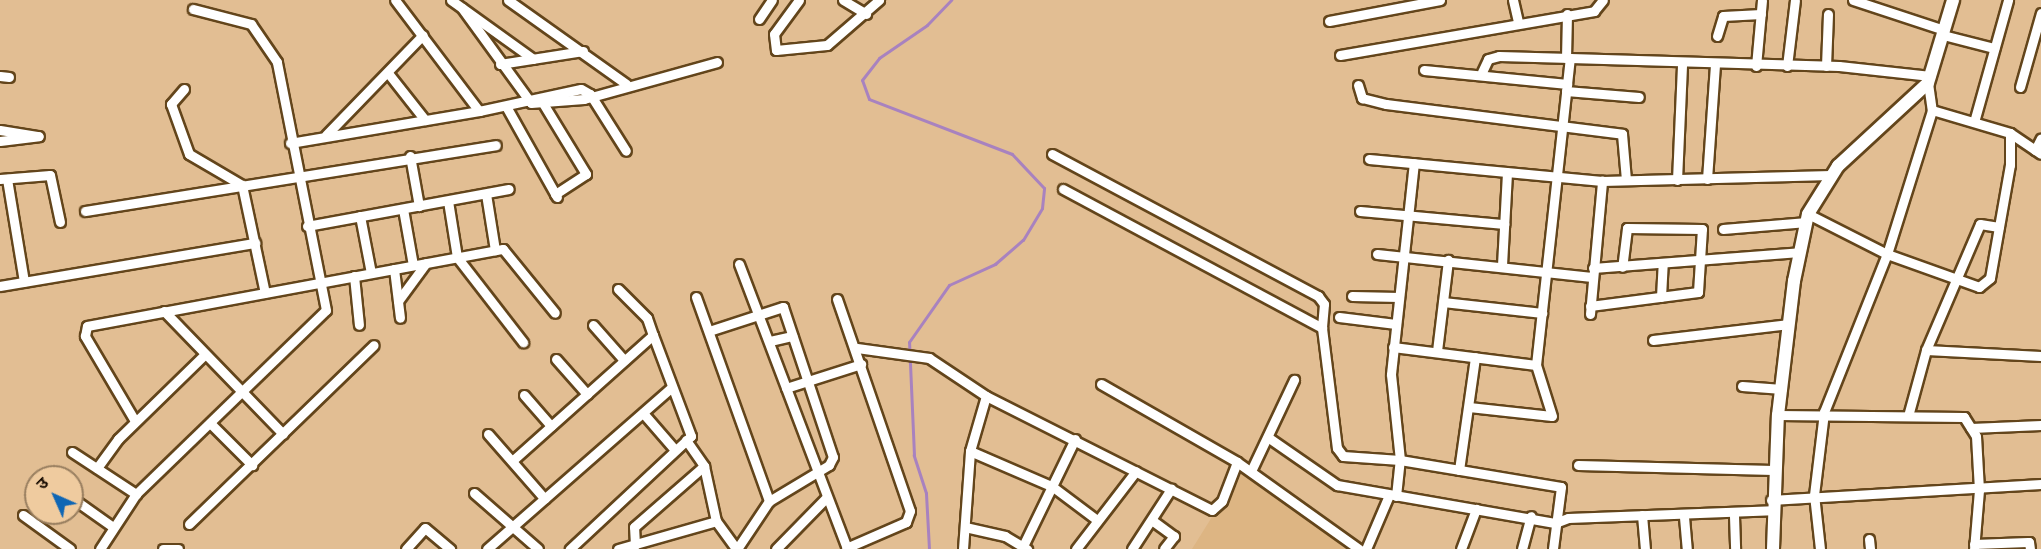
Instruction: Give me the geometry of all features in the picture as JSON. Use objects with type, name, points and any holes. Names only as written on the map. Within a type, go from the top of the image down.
[{"type":"street","points":[[395,0],[479,111]]},
{"type":"street","points":[[451,0],[533,58]]},
{"type":"street","points":[[508,0],[583,51],[626,84]]},
{"type":"street","points":[[759,19],[772,0]]},
{"type":"street","points":[[798,0],[774,34],[776,50],[827,45],[866,14],[879,0]]},
{"type":"street","points":[[843,0],[866,14]]},
{"type":"street","points":[[1329,21],[1440,0]]},
{"type":"street","points":[[1513,0],[1518,22]]},
{"type":"street","points":[[1340,54],[1600,9],[1603,0]]},
{"type":"street","points":[[1756,66],[1762,0]]},
{"type":"street","points":[[1787,66],[1795,0]]},
{"type":"street","points":[[1853,0],[1944,33],[1994,48]]},
{"type":"street","points":[[1974,122],[2008,0]]},
{"type":"street","points":[[1820,549],[1814,495],[1824,412],[1887,254],[1932,110],[1929,79],[1944,33],[1949,1]]},
{"type":"street","points":[[462,8],[500,64],[531,102],[544,105],[717,62]]},
{"type":"street","points":[[100,549],[136,494],[212,425],[326,310],[290,143],[277,62],[251,24],[193,9]]},
{"type":"street","points":[[2020,87],[2037,46],[2041,13]]},
{"type":"street","points":[[1717,36],[1723,16],[1761,14]]},
{"type":"street","points":[[1826,66],[1828,14]]},
{"type":"street","points":[[1469,407],[1552,416],[1536,365],[1552,179],[1562,126],[1566,87],[1567,15]]},
{"type":"street","points":[[326,135],[423,35]]},
{"type":"street","points":[[500,64],[583,51]]},
{"type":"street","points":[[1482,72],[1488,59],[1499,56],[1714,65],[1826,66],[1929,79]]},
{"type":"street","points":[[1677,180],[1682,64]]},
{"type":"street","points":[[1707,179],[1714,65]]},
{"type":"street","points":[[1424,70],[1482,72],[1639,98]]},
{"type":"street","points":[[388,73],[425,120]]},
{"type":"street","points":[[1773,549],[1773,470],[1778,415],[1799,252],[1808,218],[1831,175],[1929,79]]},
{"type":"street","points":[[1358,85],[1362,98],[1386,104],[1562,126],[1627,137],[1626,180]]},
{"type":"street","points":[[184,89],[171,104],[189,154],[242,185],[265,293]]},
{"type":"street","points":[[290,143],[326,135],[507,108],[581,89],[590,94],[626,151]]},
{"type":"street","points":[[507,108],[557,197],[586,174],[544,105]]},
{"type":"street","points":[[1932,110],[2010,133],[2038,152],[2041,138]]},
{"type":"street","points":[[0,130],[39,136],[0,141]]},
{"type":"street","points":[[1723,229],[1808,218],[1887,254],[1979,287],[1990,278],[1999,227],[2010,133]]},
{"type":"street","points":[[85,211],[298,178],[410,156],[496,145]]},
{"type":"street","points":[[1052,154],[1318,296],[1324,304],[1322,328],[1337,448],[1343,456],[1400,460],[1562,487],[1553,549]]},
{"type":"street","points":[[410,156],[419,206]]},
{"type":"street","points":[[1370,159],[1507,172],[1552,179],[1602,181],[1831,175]]},
{"type":"street","points":[[1366,549],[1393,496],[1400,460],[1393,347],[1414,163]]},
{"type":"street","points":[[1502,265],[1507,172]]},
{"type":"street","points":[[24,282],[5,197],[4,179],[50,175],[60,222]]},
{"type":"street","points":[[1602,181],[1590,310],[1698,292],[1702,229],[1634,226],[1627,228],[1622,267]]},
{"type":"street","points":[[307,226],[509,189]]},
{"type":"street","points":[[1064,189],[1322,328]]},
{"type":"street","points":[[486,194],[495,250]]},
{"type":"street","points":[[448,201],[457,257],[523,342]]},
{"type":"street","points":[[403,209],[413,265]]},
{"type":"street","points":[[1360,211],[1504,224]]},
{"type":"street","points":[[360,216],[371,273]]},
{"type":"street","points":[[1908,416],[1926,350],[1980,224],[1999,227]]},
{"type":"street","points":[[0,285],[255,243]]},
{"type":"street","points":[[135,421],[85,336],[87,326],[503,249],[555,313]]},
{"type":"street","points":[[1377,254],[1593,273],[1622,267],[1799,252]]},
{"type":"street","points":[[1437,351],[1448,260]]},
{"type":"street","points":[[398,301],[426,263]]},
{"type":"street","points":[[739,264],[770,341],[816,474],[846,548],[909,516],[857,348],[837,299]]},
{"type":"street","points":[[1661,297],[1663,264]]},
{"type":"street","points":[[394,269],[400,318]]},
{"type":"street","points":[[354,276],[359,326]]},
{"type":"street","points":[[570,549],[691,436],[647,318],[618,289]]},
{"type":"street","points":[[1352,296],[1399,297]]},
{"type":"street","points":[[696,297],[769,501]]},
{"type":"street","points":[[1443,302],[1542,313]]},
{"type":"street","points":[[686,440],[704,466],[716,521],[737,549],[769,501],[816,474],[833,457],[783,307],[759,312],[709,331]]},
{"type":"street","points":[[164,311],[204,355],[283,434]]},
{"type":"street","points":[[1340,317],[1396,324]]},
{"type":"street","points":[[592,324],[624,360]]},
{"type":"street","points":[[1653,340],[1789,324]]},
{"type":"street","points":[[512,461],[652,335]]},
{"type":"street","points":[[770,341],[792,336]]},
{"type":"street","points":[[189,524],[374,345]]},
{"type":"street","points":[[1393,347],[1536,365]]},
{"type":"street","points":[[857,348],[883,349],[929,358],[986,396],[1212,510],[1222,501],[1237,462]]},
{"type":"street","points":[[1926,350],[2041,356]]},
{"type":"street","points":[[97,468],[135,421],[204,355]]},
{"type":"street","points":[[1459,470],[1475,357]]},
{"type":"street","points":[[556,359],[587,394]]},
{"type":"street","points":[[786,388],[861,364]]},
{"type":"street","points":[[1251,471],[1269,438],[1294,380]]},
{"type":"street","points":[[1101,384],[1237,462],[1359,549]]},
{"type":"street","points":[[1742,386],[1782,389]]},
{"type":"street","points":[[488,549],[672,387]]},
{"type":"street","points":[[524,395],[551,426]]},
{"type":"street","points":[[963,549],[970,451],[986,396]]},
{"type":"street","points":[[1778,415],[1824,412],[1964,417],[1971,428],[1979,490],[1974,546],[2029,542],[2030,549]]},
{"type":"street","points":[[643,413],[675,450]]},
{"type":"street","points":[[212,425],[252,465]]},
{"type":"street","points":[[1971,428],[2041,425]]},
{"type":"street","points":[[488,434],[545,499]]},
{"type":"street","points":[[1269,438],[1337,485],[1393,496],[1531,516],[1555,523],[1642,515],[1734,516],[1814,495],[1979,490],[2041,484]]},
{"type":"street","points":[[964,527],[1005,536],[1025,548],[1075,439]]},
{"type":"street","points":[[970,451],[1053,487],[1097,520]]},
{"type":"street","points":[[72,452],[136,494]]},
{"type":"street","points":[[1578,465],[1773,470]]},
{"type":"street","points":[[635,545],[634,527],[704,466]]},
{"type":"street","points":[[1080,547],[1097,520],[1136,471]]},
{"type":"street","points":[[1132,549],[1153,520],[1171,489]]},
{"type":"street","points":[[474,493],[538,549]]},
{"type":"street","points":[[776,549],[826,498]]},
{"type":"street","points":[[84,506],[113,527]]},
{"type":"street","points":[[1461,549],[1476,509]]},
{"type":"street","points":[[23,515],[70,549]]},
{"type":"street","points":[[1642,515],[1646,549]]},
{"type":"street","points":[[1522,549],[1531,516]]},
{"type":"street","points":[[1734,516],[1735,549]]},
{"type":"street","points":[[1684,517],[1687,549]]},
{"type":"street","points":[[1153,520],[1174,536],[1164,549]]},
{"type":"street","points":[[618,549],[716,521]]},
{"type":"street","points":[[405,549],[425,528],[450,549]]},
{"type":"street","points":[[1869,539],[1870,549]]},
{"type":"street","points":[[163,549],[178,549]]},
{"type":"shaded area","points":[[1240,472],[1349,549],[1192,549]]},
{"type":"waterway","points":[[929,549],[926,493],[914,455],[909,342],[949,285],[995,264],[1023,240],[1042,208],[1044,188],[1012,154],[869,99],[862,80],[879,58],[927,25],[951,0]]}]
